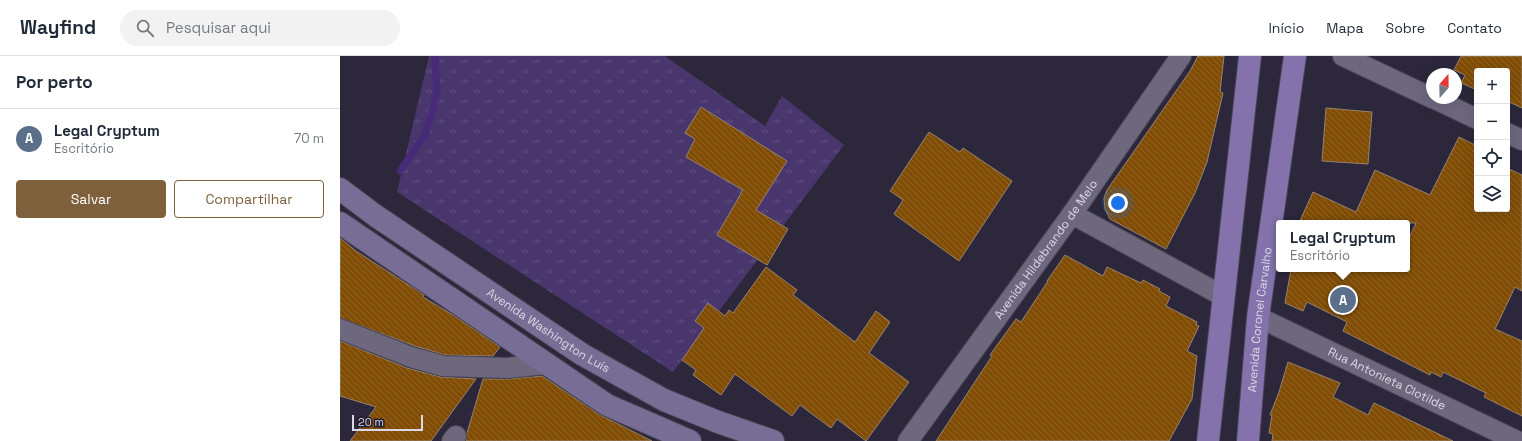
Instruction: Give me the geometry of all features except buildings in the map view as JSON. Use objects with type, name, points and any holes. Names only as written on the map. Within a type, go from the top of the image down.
[{"type":"main road","points":[[1208,441],[1250,56]]},
{"type":"main road","name":"Avenida Coronel Carvalho","points":[[1248,441],[1258,317],[1295,56]]},
{"type":"street","name":"Avenida Hildebrando de Melo","points":[[908,441],[1072,214],[1181,56]]},
{"type":"street","points":[[1343,56],[1426,95]]},
{"type":"street","points":[[1445,104],[1474,118]]},
{"type":"street","points":[[1510,134],[1522,140]]},
{"type":"street","name":"Avenida Washington Luís","points":[[340,189],[361,205],[583,355],[664,400],[718,422],[773,441]]},
{"type":"street","points":[[361,205],[343,226],[607,405],[690,441]]},
{"type":"street","points":[[1072,214],[1223,296]]},
{"type":"street","name":"Rua Antonieta Clotilde","points":[[1258,317],[1517,441]]},
{"type":"street","points":[[340,329],[411,357],[443,366],[508,368],[546,364]]},
{"type":"green space","points":[[429,56],[665,56],[765,126],[782,96],[844,145],[673,372],[397,192]]},
{"type":"waterway","points":[[400,171],[425,134],[431,116],[437,92],[435,56]]},
{"type":"place","name":"Legal Cryptum","points":[[1343,300]]}]
